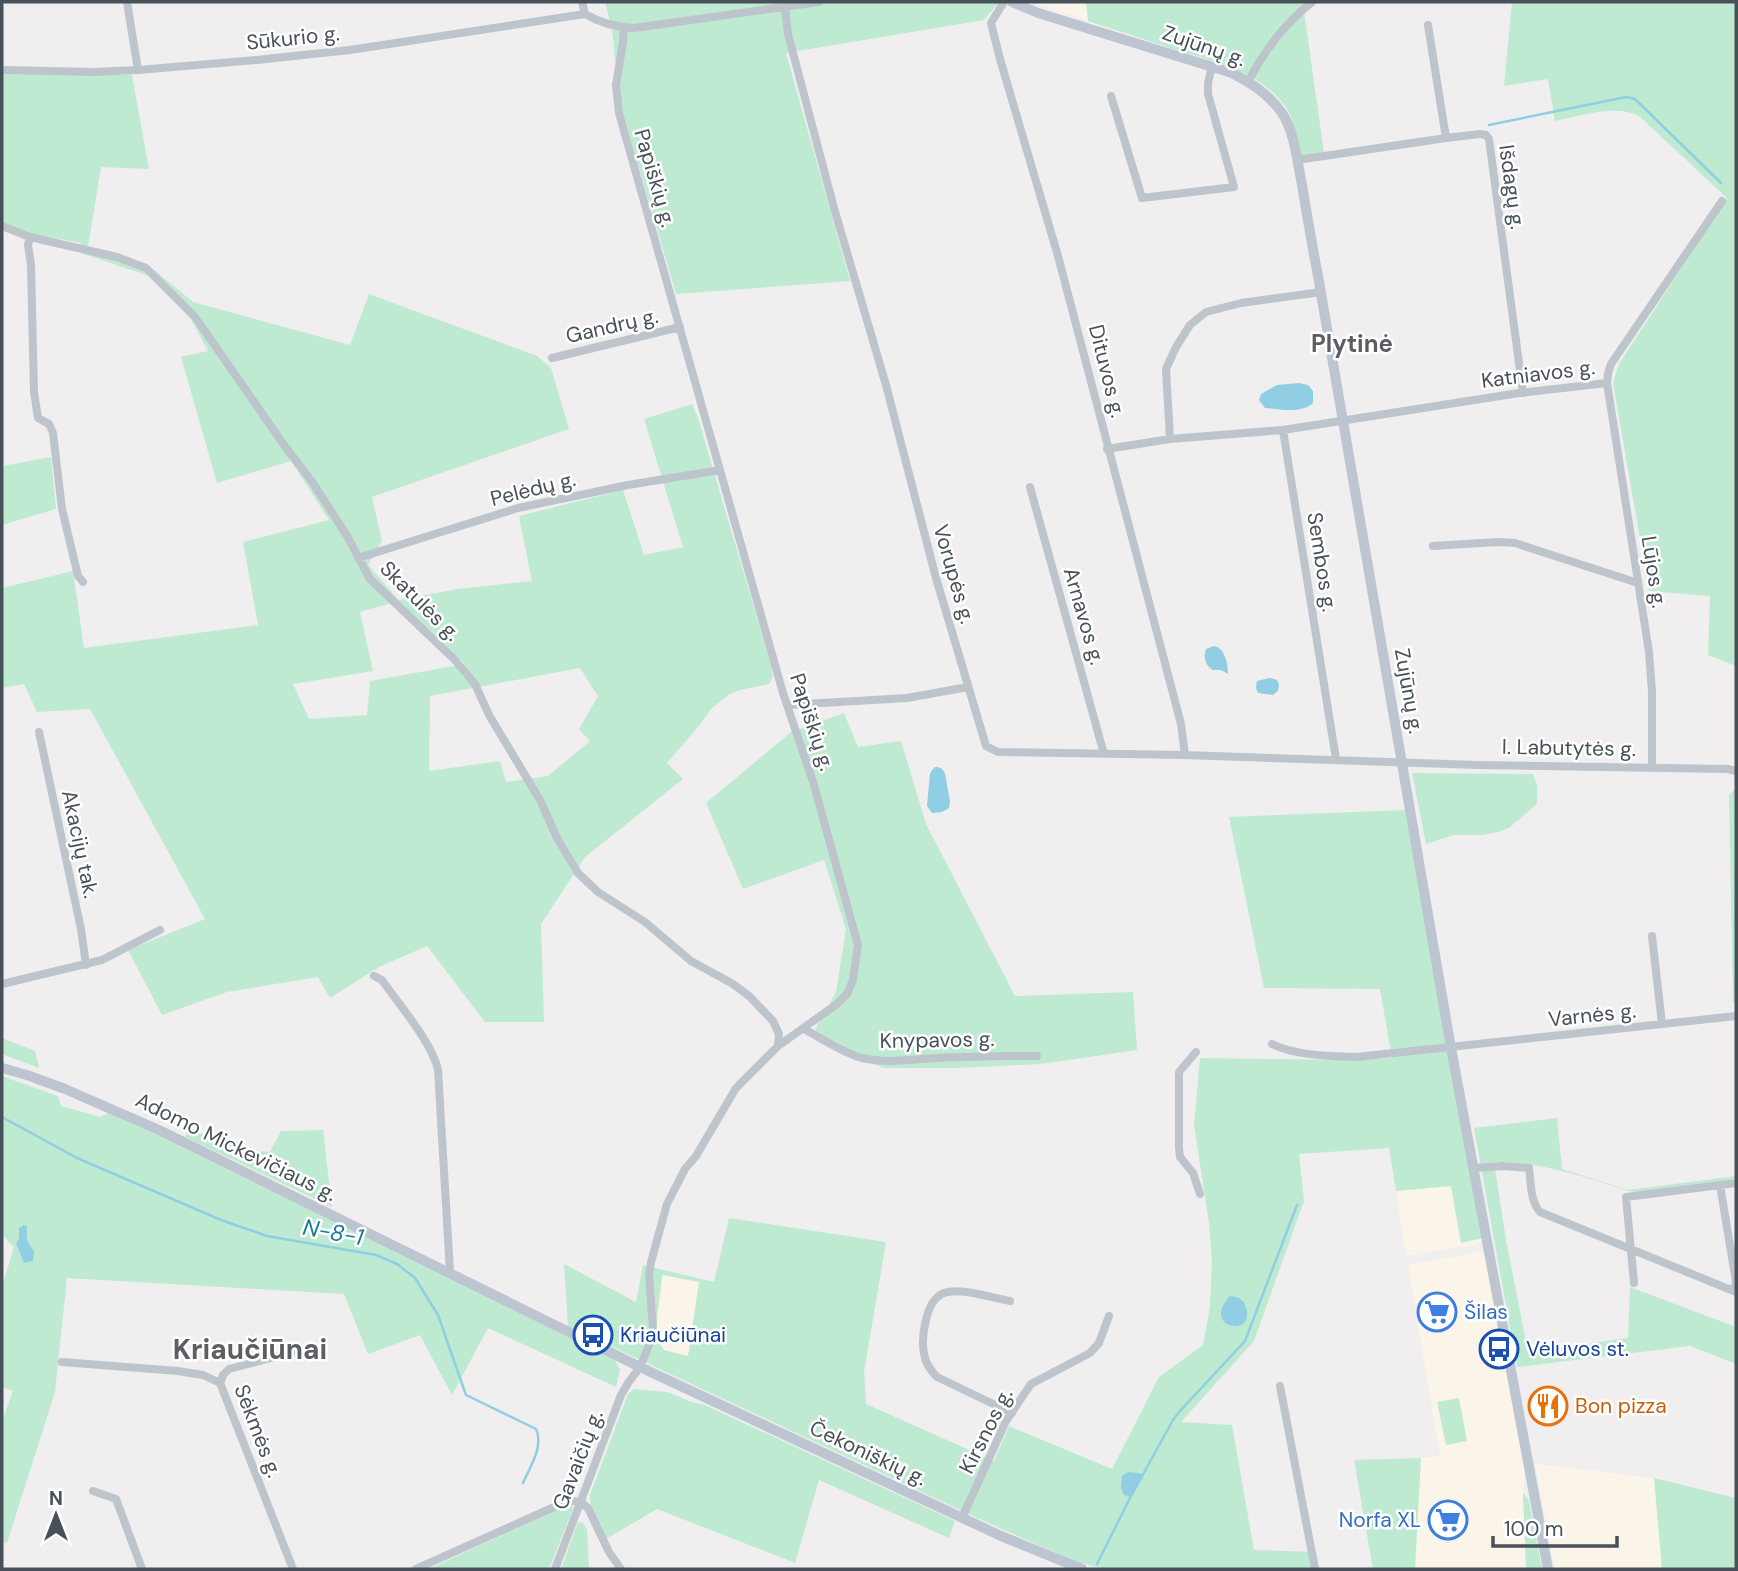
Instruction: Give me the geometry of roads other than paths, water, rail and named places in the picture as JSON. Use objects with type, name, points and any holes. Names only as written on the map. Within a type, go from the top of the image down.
[{"type":"main road","name":"Zujūnų g.","points":[[1012,2],[1038,13],[1212,66],[1248,82],[1273,102],[1290,130],[1321,292],[1451,1048],[1548,1569]]},
{"type":"main road","name":"Adomo Mickevičiaus g.","points":[[2,1068],[65,1089],[147,1124],[640,1367]]},
{"type":"main road","name":"Čekoniškių g.","points":[[640,1367],[962,1518],[1082,1569]]},
{"type":"street","points":[[127,2],[138,70]]},
{"type":"street","points":[[582,2],[585,14],[595,20],[624,27],[819,2]]},
{"type":"street","name":"Dituvos g.","points":[[1003,2],[991,23],[1097,401],[1107,449],[1181,724],[1185,755]]},
{"type":"street","points":[[1248,82],[1265,51],[1300,11],[1312,2]]},
{"type":"street","name":"Vorupės g.","points":[[785,7],[788,34],[834,208],[886,385],[936,578],[986,746],[993,751],[1402,761]]},
{"type":"street","name":"Sūkurio g.","points":[[2,70],[95,72],[257,60],[350,50],[585,14]]},
{"type":"street","points":[[1429,25],[1446,138]]},
{"type":"street","name":"Papiškių g.","points":[[624,27],[616,85],[619,113],[779,680],[814,785],[858,945],[853,980],[847,994],[778,1046],[737,1088],[696,1156],[685,1169],[667,1204],[650,1269],[653,1329],[640,1367]]},
{"type":"street","points":[[1111,96],[1143,198],[1234,187],[1208,94],[1212,66]]},
{"type":"street","name":"Išdagų g.","points":[[1297,160],[1446,138],[1486,135],[1489,139],[1523,393]]},
{"type":"street","name":"Katniavos g.","points":[[1342,419],[1607,383],[1611,364],[1722,201]]},
{"type":"street","name":"Skatulės g.","points":[[2,226],[30,237],[146,268],[195,317],[313,483],[347,536],[370,579],[455,660],[475,684],[489,715],[540,800],[558,840],[578,873],[598,892],[645,922],[691,961],[749,996],[773,1021],[779,1034],[778,1046]]},
{"type":"street","points":[[30,237],[28,245],[31,265],[34,392],[38,418],[49,424],[53,433],[62,509],[78,576],[83,582]]},
{"type":"street","points":[[1170,439],[1166,369],[1190,325],[1206,312],[1241,303],[1321,292]]},
{"type":"street","name":"Gandrų g.","points":[[552,358],[680,327]]},
{"type":"street","name":"Lūjos g.","points":[[1607,383],[1649,652],[1652,767]]},
{"type":"street","points":[[1107,449],[1170,439],[1283,430],[1342,419]]},
{"type":"street","name":"Sembos g.","points":[[1283,430],[1336,759]]},
{"type":"street","name":"Pelėdų g.","points":[[358,558],[518,508],[628,485],[720,470]]},
{"type":"street","name":"Arnavos g.","points":[[1030,487],[1104,754]]},
{"type":"street","points":[[1433,546],[1498,541],[1515,543],[1638,583]]},
{"type":"street","points":[[788,705],[907,698],[968,687]]},
{"type":"street","name":"Akacijų tak.","points":[[39,732],[81,929],[86,965]]},
{"type":"street","name":"I. Labutytės g.","points":[[1402,761],[1736,771]]},
{"type":"street","points":[[2,984],[102,960],[160,930]]},
{"type":"street","points":[[1652,936],[1662,1024]]},
{"type":"street","points":[[374,976],[382,980],[436,1061],[450,1272]]},
{"type":"street","name":"Varnės g.","points":[[1451,1048],[1736,1016]]},
{"type":"street","name":"Knypavos g.","points":[[804,1029],[849,1054],[882,1061],[1037,1056]]},
{"type":"street","points":[[1272,1044],[1288,1050],[1338,1056],[1451,1048]]},
{"type":"street","points":[[1196,1052],[1179,1072],[1179,1147],[1180,1157],[1194,1173],[1200,1194]]},
{"type":"street","points":[[1474,1168],[1529,1168],[1533,1202],[1540,1212],[1735,1291],[1736,1282],[1720,1185]]},
{"type":"street","points":[[1634,1283],[1626,1197],[1736,1183]]},
{"type":"street","points":[[1010,1301],[960,1292],[945,1293],[934,1300],[929,1308],[924,1343],[926,1360],[937,1377],[1012,1413]]},
{"type":"street","name":"Kirsnos g.","points":[[962,1518],[1006,1421],[1031,1384],[1090,1353],[1099,1343],[1110,1316]]},
{"type":"street","name":"Sėkmės g.","points":[[293,1569],[220,1383],[229,1369],[294,1352]]},
{"type":"street","points":[[62,1362],[178,1371],[220,1383]]},
{"type":"street","name":"Gavaičių g.","points":[[555,1569],[621,1395],[640,1367]]},
{"type":"street","points":[[1280,1386],[1315,1569]]},
{"type":"street","points":[[93,1492],[116,1499],[142,1569]]},
{"type":"street","points":[[416,1569],[571,1500],[581,1502],[588,1508],[609,1552],[621,1569]]},
{"type":"water","points":[[1277,385],[1308,385],[1313,391],[1313,403],[1302,409],[1265,408],[1259,400],[1261,394]]},
{"type":"water","points":[[1214,646],[1223,653],[1228,674],[1213,670],[1206,663],[1206,649]]},
{"type":"water","points":[[1270,678],[1277,680],[1278,691],[1273,695],[1258,693],[1257,681]]},
{"type":"water","points":[[935,767],[941,768],[945,773],[950,802],[949,808],[932,813],[927,806],[930,774]]},
{"type":"water","points":[[27,1226],[27,1239],[34,1251],[33,1261],[24,1263],[16,1243],[19,1239],[19,1228]]},
{"type":"water","points":[[1230,1296],[1244,1302],[1246,1308],[1247,1317],[1244,1323],[1237,1326],[1230,1326],[1221,1316],[1222,1307]]},
{"type":"water","points":[[1128,1472],[1143,1475],[1130,1497],[1124,1495],[1121,1488],[1122,1476]]},
{"type":"waterway","points":[[1489,125],[1626,97],[1635,99],[1721,183]]},
{"type":"waterway","name":"N-8-1","points":[[2,1117],[77,1158],[221,1220],[267,1236],[376,1255],[397,1264],[415,1278],[438,1315],[466,1395],[536,1429],[537,1449],[523,1483]]},
{"type":"waterway","points":[[1141,1478],[1173,1420],[1245,1341],[1297,1205]]},
{"type":"waterway","points":[[1097,1564],[1131,1496]]},
{"type":"place","name":"Šilas","points":[[1437,1312]]},
{"type":"place","name":"Kriaučiūnai","points":[[593,1335]]},
{"type":"place","name":"Vėluvos st.","points":[[1499,1349]]},
{"type":"place","name":"Bon pizza","points":[[1548,1406]]},
{"type":"place","name":"Norfa XL","points":[[1448,1520]]},
{"type":"district","name":"Plytinė","points":[[1352,344]]},
{"type":"district","name":"Kriaučiūnai","points":[[250,1349]]}]
